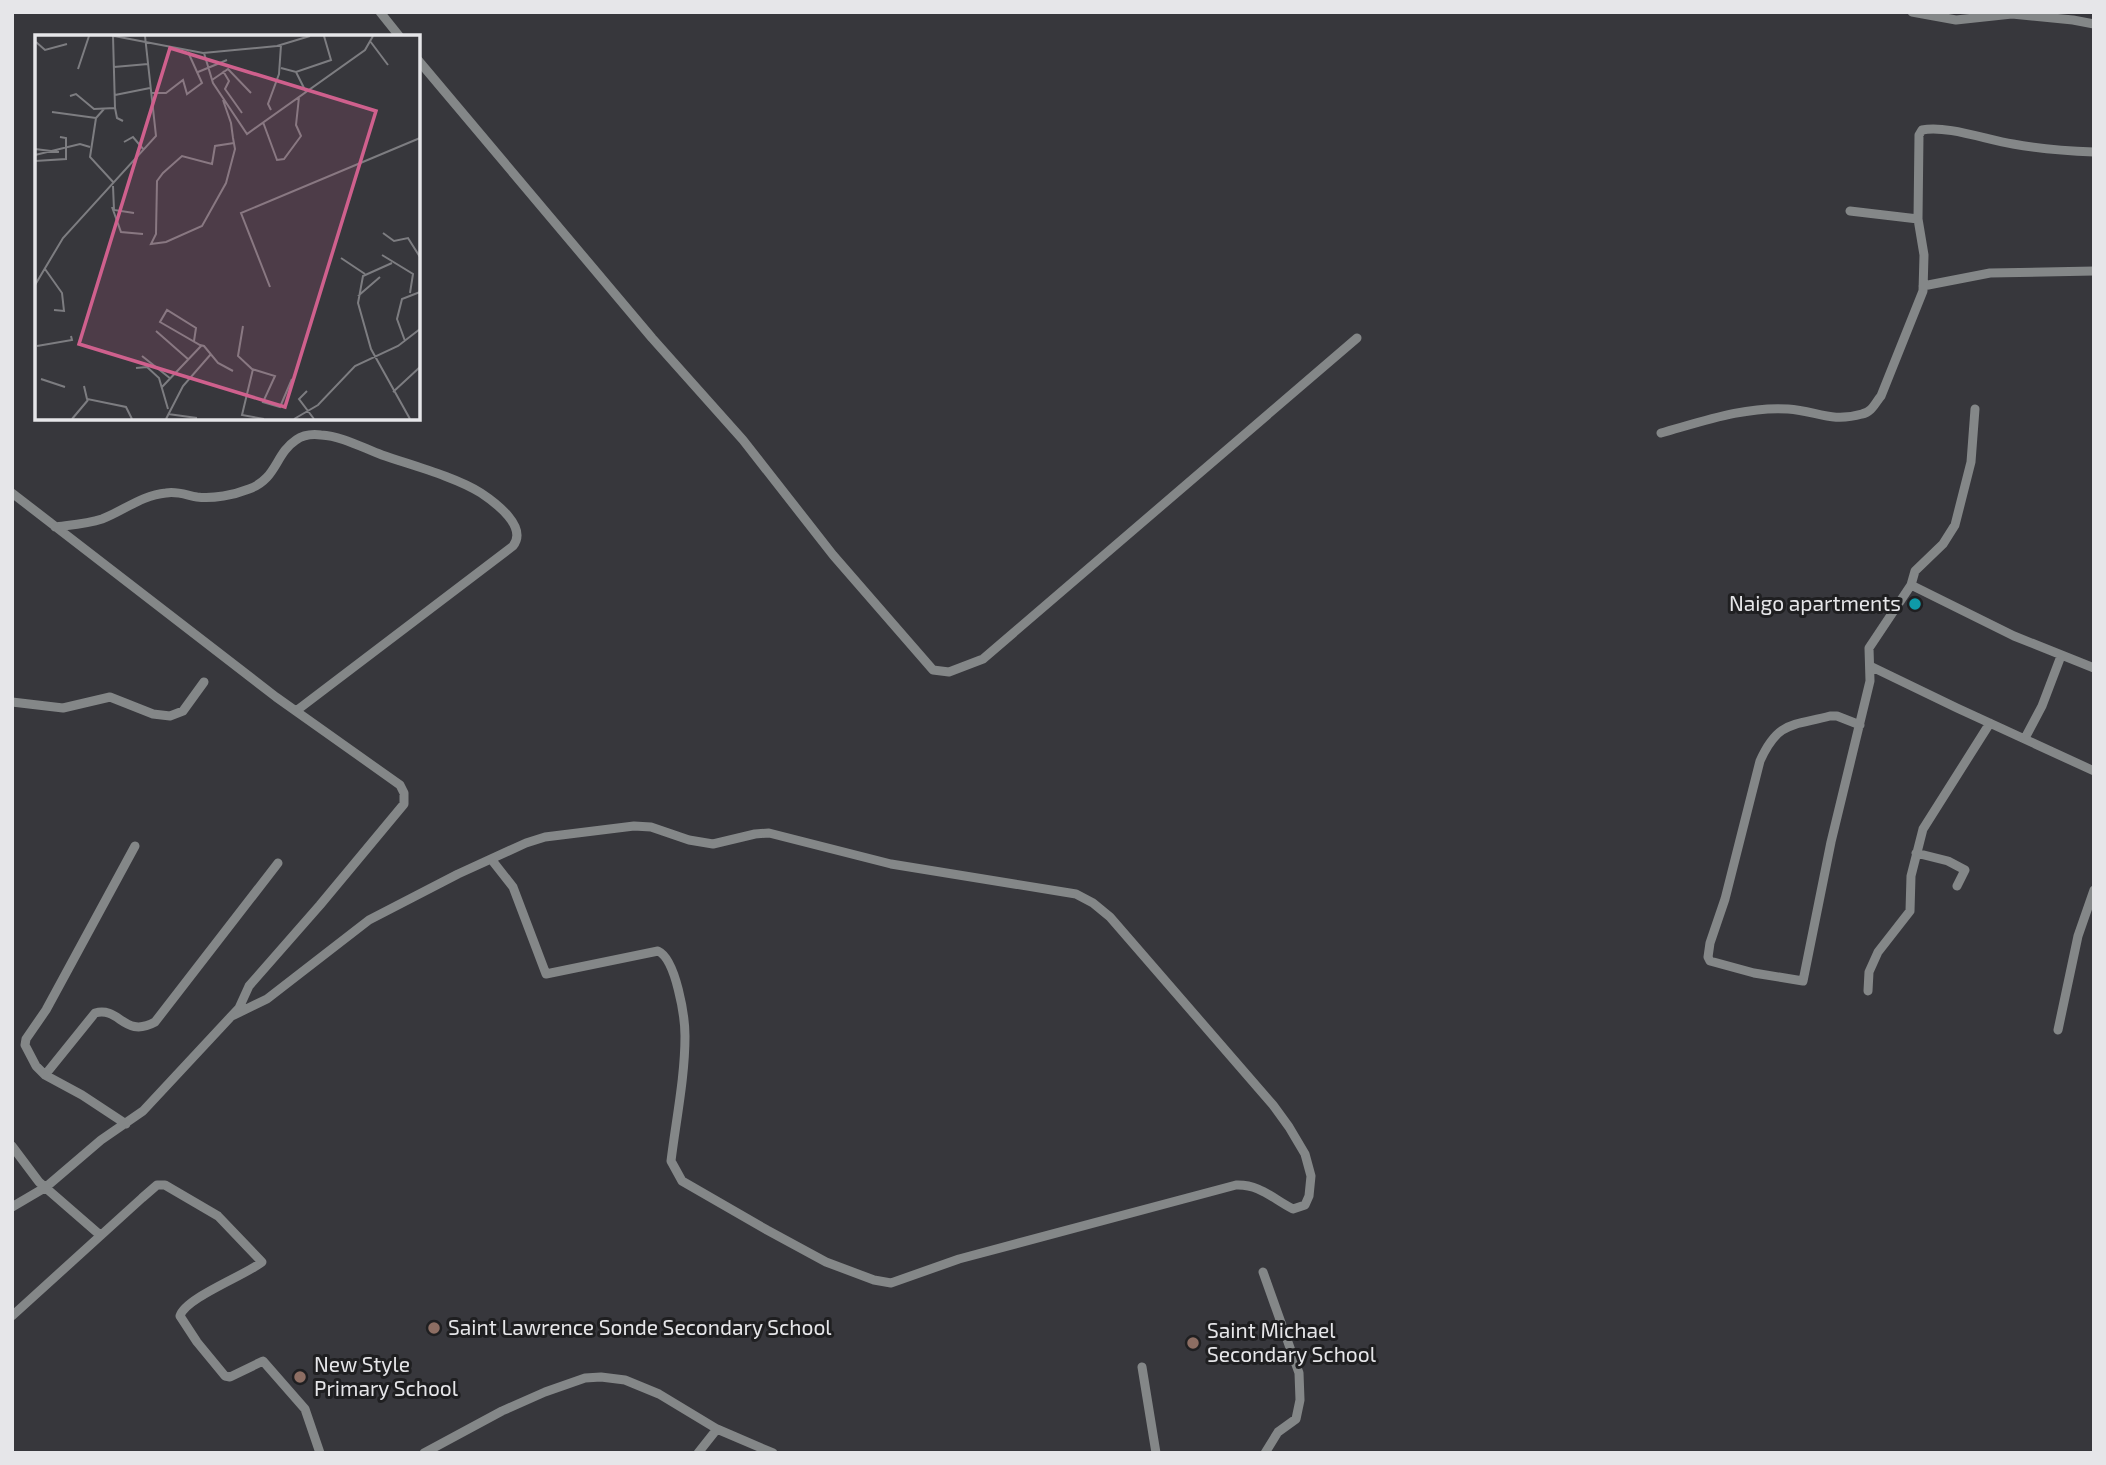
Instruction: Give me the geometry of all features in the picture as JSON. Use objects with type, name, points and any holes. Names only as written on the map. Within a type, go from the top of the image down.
[{"type":"street","points":[[380,12],[398,35]]},
{"type":"street","points":[[1912,12],[1956,20],[2012,14],[2094,24]]},
{"type":"street","points":[[420,62],[652,338],[743,440],[833,555],[933,670],[949,673],[983,659],[1357,338]]},
{"type":"street","points":[[1661,433],[1758,410],[1789,409],[1829,419],[1862,415],[1870,411],[1881,396],[1915,313],[1923,286],[1924,255],[1918,219],[1919,135],[1924,129],[1960,133],[2011,144],[2094,152]]},
{"type":"street","points":[[1850,211],[1918,219]]},
{"type":"street","points":[[1923,286],[1990,273],[2094,271]]},
{"type":"street","points":[[1860,725],[1830,716],[1779,730],[1770,740],[1760,761],[1725,899],[1707,952],[1710,961],[1754,973],[1803,981],[1831,842],[1860,725],[1870,681],[1869,648],[1911,585],[1914,570],[1943,544],[1955,525],[1970,461],[1975,409]]},
{"type":"street","points":[[55,527],[101,519],[147,497],[166,493],[179,492],[210,498],[249,490],[272,474],[286,449],[296,440],[310,435],[336,438],[446,478],[478,491],[495,502],[518,532],[513,546],[296,711]]},
{"type":"street","points":[[12,1207],[46,1187],[101,1140],[143,1111],[239,1008],[249,986],[404,804],[405,798],[400,785],[296,711],[13,495]]},
{"type":"street","points":[[1911,585],[2014,636],[2094,668]]},
{"type":"street","points":[[2025,738],[2042,706],[2061,656]]},
{"type":"street","points":[[1870,666],[2094,771]]},
{"type":"street","points":[[12,702],[63,708],[110,697],[147,712],[170,716],[183,712],[204,682]]},
{"type":"street","points":[[1868,991],[1869,972],[1878,952],[1910,911],[1909,890],[1918,840],[1929,816],[1990,723]]},
{"type":"street","points":[[232,1016],[267,999],[369,920],[491,859],[526,843],[545,837],[634,826],[651,827],[689,840],[713,844],[769,833],[891,864],[1076,894],[1093,903],[1110,917],[1273,1105],[1305,1154],[1311,1176],[1309,1196],[1305,1205],[1293,1209],[1260,1188],[1236,1185],[959,1259],[891,1283],[874,1280],[826,1262],[702,1193],[682,1181],[677,1174],[671,1161],[685,1035],[678,989],[669,960],[658,951],[546,974],[513,887],[491,859]]},
{"type":"street","points":[[126,1124],[45,1075],[36,1066],[25,1045],[135,846]]},
{"type":"street","points":[[1916,853],[1948,861],[1965,870],[1957,886]]},
{"type":"street","points":[[45,1075],[95,1013],[109,1013],[133,1027],[144,1027],[155,1022],[278,863]]},
{"type":"street","points":[[2058,1030],[2078,936],[2094,890]]},
{"type":"street","points":[[12,1146],[39,1182],[100,1235]]},
{"type":"street","points":[[12,1316],[142,1198],[157,1185],[162,1185],[205,1207],[223,1220],[262,1262],[201,1297],[182,1310],[180,1316],[225,1376],[230,1377],[263,1361],[305,1409],[311,1420],[320,1453]]},
{"type":"street","points":[[1263,1272],[1299,1373],[1300,1400],[1296,1419],[1278,1432],[1265,1453]]},
{"type":"street","points":[[1142,1367],[1156,1453]]},
{"type":"street","points":[[424,1453],[502,1411],[585,1378],[601,1377],[648,1389],[717,1429],[774,1453]]},
{"type":"street","points":[[698,1453],[717,1429]]},
{"type":"place","name":"Naigo apartments","points":[[1915,604]]},
{"type":"place","name":"Saint Lawrence Sonde Secondary School","points":[[434,1328]]},
{"type":"place","name":"Saint Michael Secondary School","points":[[1193,1343]]},
{"type":"place","name":"New Style Primary School","points":[[300,1377]]}]
